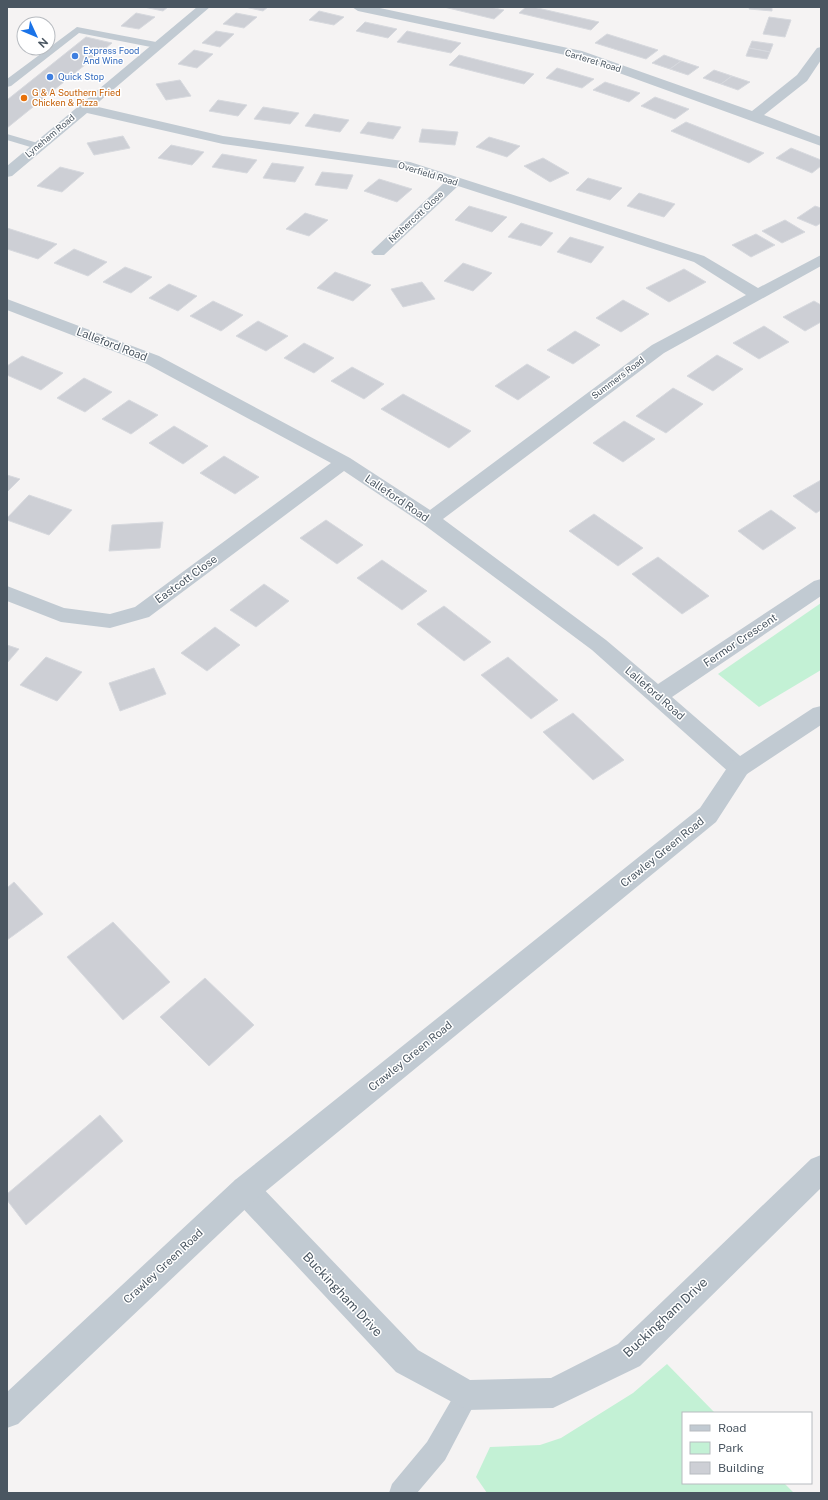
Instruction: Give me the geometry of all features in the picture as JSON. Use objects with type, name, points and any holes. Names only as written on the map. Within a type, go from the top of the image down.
[{"type":"street","name":"Lyneham Road","points":[[7,173],[156,45],[204,7]]},
{"type":"street","name":"Carteret Road","points":[[358,7],[578,54],[754,116],[821,142]]},
{"type":"street","points":[[754,116],[802,78],[821,51]]},
{"type":"street","name":"Overfield Road","points":[[84,108],[223,140],[405,165],[454,182],[699,259],[756,294]]},
{"type":"street","name":"Nethercott Close","points":[[379,252],[454,182]]},
{"type":"street","name":"Summers Road","points":[[430,519],[658,348],[821,260]]},
{"type":"street","name":"Lalleford Road","points":[[7,304],[153,360],[344,462],[430,519],[599,645],[658,695],[739,768]]},
{"type":"street","name":"Eastcott Close","points":[[7,594],[61,615],[110,622],[142,612],[344,462]]},
{"type":"street","name":"Fermor Crescent","points":[[658,695],[821,586]]},
{"type":"street","name":"Crawley Green Road","points":[[7,1413],[245,1190],[708,815],[739,768],[821,714]]},
{"type":"street","name":"Buckingham Drive","points":[[245,1190],[407,1361],[467,1395],[553,1393],[629,1354],[821,1169]]},
{"type":"lane","points":[[7,84],[77,30],[156,45]]},
{"type":"lane","points":[[7,137],[37,146]]},
{"type":"lane","points":[[400,1493],[436,1451],[467,1395]]},
{"type":"green space","points":[[821,603],[821,670],[759,707],[718,674]]},
{"type":"green space","points":[[667,1364],[714,1412],[682,1412],[682,1484],[785,1484],[794,1493],[487,1493],[476,1477],[490,1447],[540,1445],[561,1438],[633,1393]]},
{"type":"building","points":[[144,7],[168,7],[163,11]]},
{"type":"building","points":[[245,7],[268,7],[263,11]]},
{"type":"building","points":[[444,7],[490,7],[504,10],[494,19]]},
{"type":"building","points":[[526,7],[533,7],[599,22],[591,30],[519,13]]},
{"type":"building","points":[[750,7],[772,7],[772,11],[749,9]]},
{"type":"building","points":[[319,11],[344,17],[334,25],[309,20]]},
{"type":"building","points":[[136,13],[155,17],[139,29],[121,26]]},
{"type":"building","points":[[236,13],[257,17],[244,28],[223,24]]},
{"type":"building","points":[[769,17],[791,20],[785,37],[763,34]]},
{"type":"building","points":[[365,22],[397,29],[388,38],[356,31]]},
{"type":"building","points":[[216,31],[234,34],[220,47],[202,43]]},
{"type":"building","points":[[407,31],[461,43],[451,53],[397,42]]},
{"type":"building","points":[[607,34],[658,50],[646,59],[595,43]]},
{"type":"building","points":[[86,37],[112,43],[7,128],[7,100]]},
{"type":"building","points":[[752,41],[773,44],[770,52],[749,48]]},
{"type":"building","points":[[749,48],[770,52],[767,59],[746,56]]},
{"type":"building","points":[[194,50],[213,54],[197,68],[178,64]]},
{"type":"building","points":[[459,55],[534,74],[524,84],[449,65]]},
{"type":"building","points":[[664,55],[681,61],[670,69],[652,63]]},
{"type":"building","points":[[681,61],[699,67],[688,75],[670,69]]},
{"type":"building","points":[[557,68],[594,79],[582,88],[546,78]]},
{"type":"building","points":[[714,70],[732,76],[721,84],[703,78]]},
{"type":"building","points":[[732,76],[750,82],[738,90],[721,84]]},
{"type":"building","points":[[180,80],[191,96],[166,100],[156,84]]},
{"type":"building","points":[[605,82],[640,93],[629,102],[593,90]]},
{"type":"building","points":[[655,97],[689,109],[675,119],[641,106]]},
{"type":"building","points":[[218,100],[247,105],[238,116],[209,111]]},
{"type":"building","points":[[263,107],[299,113],[290,124],[254,119]]},
{"type":"building","points":[[314,114],[349,120],[340,132],[305,126]]},
{"type":"building","points":[[368,122],[401,127],[393,139],[360,133]]},
{"type":"building","points":[[686,122],[764,153],[749,163],[671,131]]},
{"type":"building","points":[[422,129],[458,132],[455,145],[419,142]]},
{"type":"building","points":[[123,136],[130,148],[94,155],[87,143]]},
{"type":"building","points":[[489,137],[520,146],[507,157],[476,147]]},
{"type":"building","points":[[171,145],[204,152],[192,165],[158,158]]},
{"type":"building","points":[[791,148],[821,160],[821,166],[812,173],[776,158]]},
{"type":"building","points":[[222,154],[257,160],[247,173],[212,167]]},
{"type":"building","points":[[543,158],[569,173],[550,182],[524,166]]},
{"type":"building","points":[[272,163],[304,167],[295,182],[263,178]]},
{"type":"building","points":[[60,167],[84,173],[62,192],[37,186]]},
{"type":"building","points":[[322,172],[353,175],[347,189],[315,185]]},
{"type":"building","points":[[588,178],[622,188],[610,200],[576,190]]},
{"type":"building","points":[[379,179],[412,189],[397,202],[364,191]]},
{"type":"building","points":[[639,193],[675,204],[664,217],[627,206]]},
{"type":"building","points":[[469,206],[507,217],[492,232],[455,220]]},
{"type":"building","points":[[815,206],[821,208],[821,223],[816,226],[797,218]]},
{"type":"building","points":[[305,213],[328,220],[309,236],[286,229]]},
{"type":"building","points":[[785,220],[805,232],[782,243],[762,231]]},
{"type":"building","points":[[521,223],[553,233],[541,246],[508,237]]},
{"type":"building","points":[[7,228],[57,244],[38,259],[7,249]]},
{"type":"building","points":[[756,234],[775,245],[751,257],[732,245]]},
{"type":"building","points":[[570,237],[604,247],[591,263],[557,252]]},
{"type":"building","points":[[74,249],[107,262],[88,276],[54,263]]},
{"type":"building","points":[[463,263],[492,273],[473,291],[444,281]]},
{"type":"building","points":[[125,267],[152,277],[131,293],[103,282]]},
{"type":"building","points":[[684,269],[706,282],[669,302],[646,288]]},
{"type":"building","points":[[335,272],[371,285],[353,301],[317,288]]},
{"type":"building","points":[[422,282],[435,299],[403,307],[391,289]]},
{"type":"building","points":[[169,284],[197,296],[178,311],[149,298]]},
{"type":"building","points":[[623,300],[649,314],[621,332],[596,318]]},
{"type":"building","points":[[213,301],[243,315],[221,331],[190,316]]},
{"type":"building","points":[[814,301],[821,305],[821,322],[805,331],[783,317]]},
{"type":"building","points":[[258,321],[288,336],[266,351],[236,336]]},
{"type":"building","points":[[764,326],[789,342],[759,359],[733,343]]},
{"type":"building","points":[[575,331],[600,345],[573,364],[547,350]]},
{"type":"building","points":[[304,343],[334,358],[314,373],[284,358]]},
{"type":"building","points":[[717,355],[743,369],[713,391],[687,376]]},
{"type":"building","points":[[22,356],[63,373],[41,390],[7,375],[7,366]]},
{"type":"building","points":[[527,364],[550,377],[518,400],[495,386]]},
{"type":"building","points":[[352,367],[384,384],[364,399],[331,381]]},
{"type":"building","points":[[84,378],[112,392],[85,412],[57,398]]},
{"type":"building","points":[[673,388],[703,404],[666,433],[636,416]]},
{"type":"building","points":[[403,394],[471,431],[449,448],[381,409]]},
{"type":"building","points":[[129,400],[158,415],[131,434],[102,419]]},
{"type":"building","points":[[624,421],[655,439],[623,462],[593,443]]},
{"type":"building","points":[[174,426],[208,446],[183,464],[149,443]]},
{"type":"building","points":[[224,456],[259,477],[235,494],[200,473]]},
{"type":"building","points":[[7,475],[20,479],[7,492]]},
{"type":"building","points":[[821,480],[821,510],[816,513],[793,496]]},
{"type":"building","points":[[29,495],[72,510],[49,535],[7,520],[7,518]]},
{"type":"building","points":[[771,510],[796,528],[763,550],[738,531]]},
{"type":"building","points":[[594,514],[643,548],[618,566],[569,531]]},
{"type":"building","points":[[326,520],[363,545],[337,564],[300,538]]},
{"type":"building","points":[[163,522],[160,548],[109,551],[112,525]]},
{"type":"building","points":[[658,557],[709,596],[682,614],[632,574]]},
{"type":"building","points":[[382,560],[427,591],[402,610],[357,578]]},
{"type":"building","points":[[264,584],[289,601],[256,627],[230,610]]},
{"type":"building","points":[[444,606],[491,642],[464,661],[417,624]]},
{"type":"building","points":[[215,627],[240,645],[207,671],[181,653]]},
{"type":"building","points":[[7,645],[19,649],[7,663]]},
{"type":"building","points":[[46,657],[82,672],[57,701],[20,685]]},
{"type":"building","points":[[508,657],[558,700],[531,719],[481,675]]},
{"type":"building","points":[[154,668],[166,694],[120,711],[109,683]]},
{"type":"building","points":[[573,713],[624,760],[593,780],[543,732]]},
{"type":"building","points":[[14,882],[43,914],[7,940],[7,888]]},
{"type":"building","points":[[113,922],[170,982],[123,1020],[67,957]]},
{"type":"building","points":[[205,978],[254,1025],[209,1066],[160,1017]]},
{"type":"building","points":[[100,1115],[123,1141],[26,1225],[7,1200],[7,1194]]},
{"type":"place","name":"Express Food And Wine","points":[[75,56]]},
{"type":"place","name":"Quick Stop","points":[[50,77]]},
{"type":"place","name":"G & A Southern Fried Chicken & Pizza","points":[[24,98]]}]
